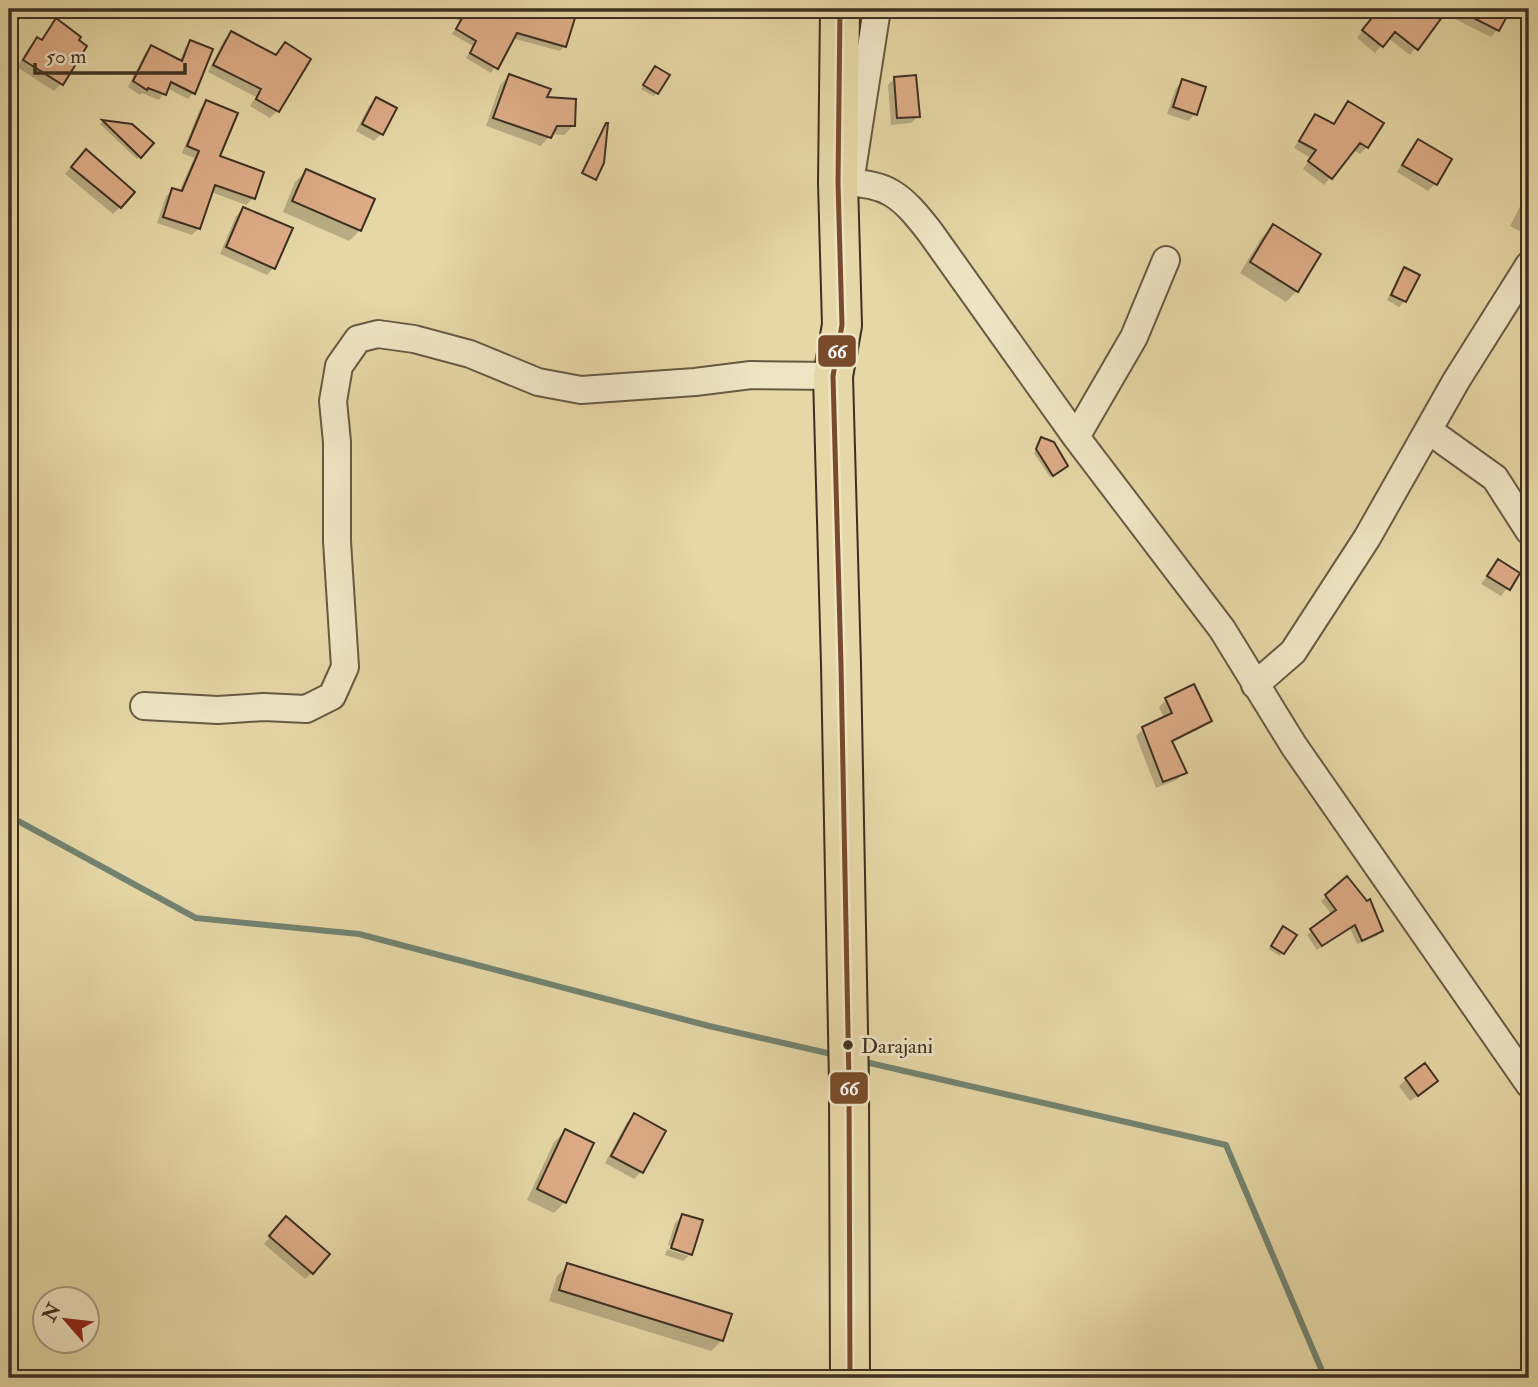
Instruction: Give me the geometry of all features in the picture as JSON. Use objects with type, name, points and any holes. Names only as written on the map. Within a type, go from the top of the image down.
[{"type":"highway","points":[[840,9],[844,183],[842,325],[833,376],[842,679],[849,1084],[850,1378]]},
{"type":"street","points":[[877,9],[844,183],[893,192],[913,210],[1076,437],[1222,629],[1294,746],[1529,1083]]},
{"type":"street","points":[[1076,437],[1134,337],[1166,260]]},
{"type":"street","points":[[1255,685],[1293,652],[1367,538],[1428,430],[1529,265]]},
{"type":"street","points":[[144,706],[218,710],[264,707],[306,709],[332,696],[345,667],[337,541],[337,442],[333,401],[339,366],[358,340],[378,334],[414,339],[470,354],[538,382],[581,390],[751,375],[833,376]]},
{"type":"street","points":[[1428,430],[1495,478],[1529,531]]},
{"type":"building","points":[[467,9],[547,9],[575,18],[566,47],[517,33],[498,69],[470,53],[476,41],[456,29]]},
{"type":"building","points":[[1379,9],[1448,9],[1418,50],[1395,32],[1383,47],[1362,30]]},
{"type":"building","points":[[1456,9],[1511,9],[1499,31]]},
{"type":"building","points":[[56,18],[81,37],[79,40],[87,46],[63,85],[23,60],[37,37],[42,40]]},
{"type":"building","points":[[231,31],[276,55],[285,42],[311,59],[279,112],[256,99],[261,89],[213,65]]},
{"type":"building","points":[[190,40],[213,49],[195,94],[171,82],[166,95],[148,88],[147,90],[133,81],[151,45],[182,61]]},
{"type":"building","points":[[655,66],[670,75],[658,94],[643,85]]},
{"type":"building","points":[[509,74],[551,89],[547,97],[576,99],[575,126],[557,126],[551,138],[493,118]]},
{"type":"building","points":[[916,75],[920,117],[897,118],[894,77]]},
{"type":"building","points":[[1182,79],[1206,87],[1197,115],[1173,107]]},
{"type":"building","points":[[376,97],[397,108],[383,135],[362,124]]},
{"type":"building","points":[[206,100],[238,113],[220,156],[264,172],[255,199],[215,185],[200,229],[163,217],[172,188],[182,191],[199,151],[187,146]]},
{"type":"building","points":[[1348,101],[1384,123],[1368,148],[1360,143],[1332,179],[1308,161],[1316,150],[1299,141],[1315,114],[1334,124]]},
{"type":"building","points":[[102,120],[132,124],[154,143],[141,158]]},
{"type":"building","points":[[606,123],[604,163],[596,180],[582,173]]},
{"type":"building","points":[[1418,139],[1452,159],[1437,185],[1402,165]]},
{"type":"building","points":[[86,149],[135,192],[121,208],[71,167]]},
{"type":"building","points":[[306,169],[375,199],[361,231],[292,201]]},
{"type":"building","points":[[243,207],[293,228],[275,269],[226,247]]},
{"type":"building","points":[[1273,224],[1321,254],[1298,292],[1250,262]]},
{"type":"building","points":[[1404,267],[1420,275],[1406,302],[1391,295]]},
{"type":"building","points":[[1041,437],[1054,442],[1068,466],[1053,476],[1036,449]]},
{"type":"building","points":[[1498,559],[1520,573],[1510,590],[1487,576]]},
{"type":"building","points":[[1194,684],[1212,721],[1172,741],[1187,773],[1163,782],[1142,727],[1172,713],[1165,698]]},
{"type":"building","points":[[1347,876],[1367,901],[1370,899],[1383,931],[1362,941],[1355,925],[1322,946],[1310,929],[1336,910],[1325,895]]},
{"type":"building","points":[[1283,926],[1297,935],[1284,954],[1271,946]]},
{"type":"building","points":[[1425,1063],[1438,1081],[1418,1096],[1405,1078]]},
{"type":"building","points":[[634,1113],[666,1131],[643,1173],[611,1156]]},
{"type":"building","points":[[565,1129],[594,1143],[566,1203],[537,1189]]},
{"type":"building","points":[[682,1214],[703,1220],[692,1255],[671,1248]]},
{"type":"building","points":[[286,1216],[330,1254],[313,1274],[269,1236]]},
{"type":"building","points":[[567,1263],[732,1314],[723,1341],[559,1290]]},
{"type":"waterway","points":[[9,816],[196,918],[359,934],[709,1026],[836,1055]]},
{"type":"waterway","points":[[861,1061],[1226,1145],[1325,1378]]},
{"type":"transit line","name":"66","points":[[840,9],[838,183],[842,325],[833,376],[849,1084],[850,1378]]},
{"type":"place","name":"Darajani","points":[[848,1045]]}]
